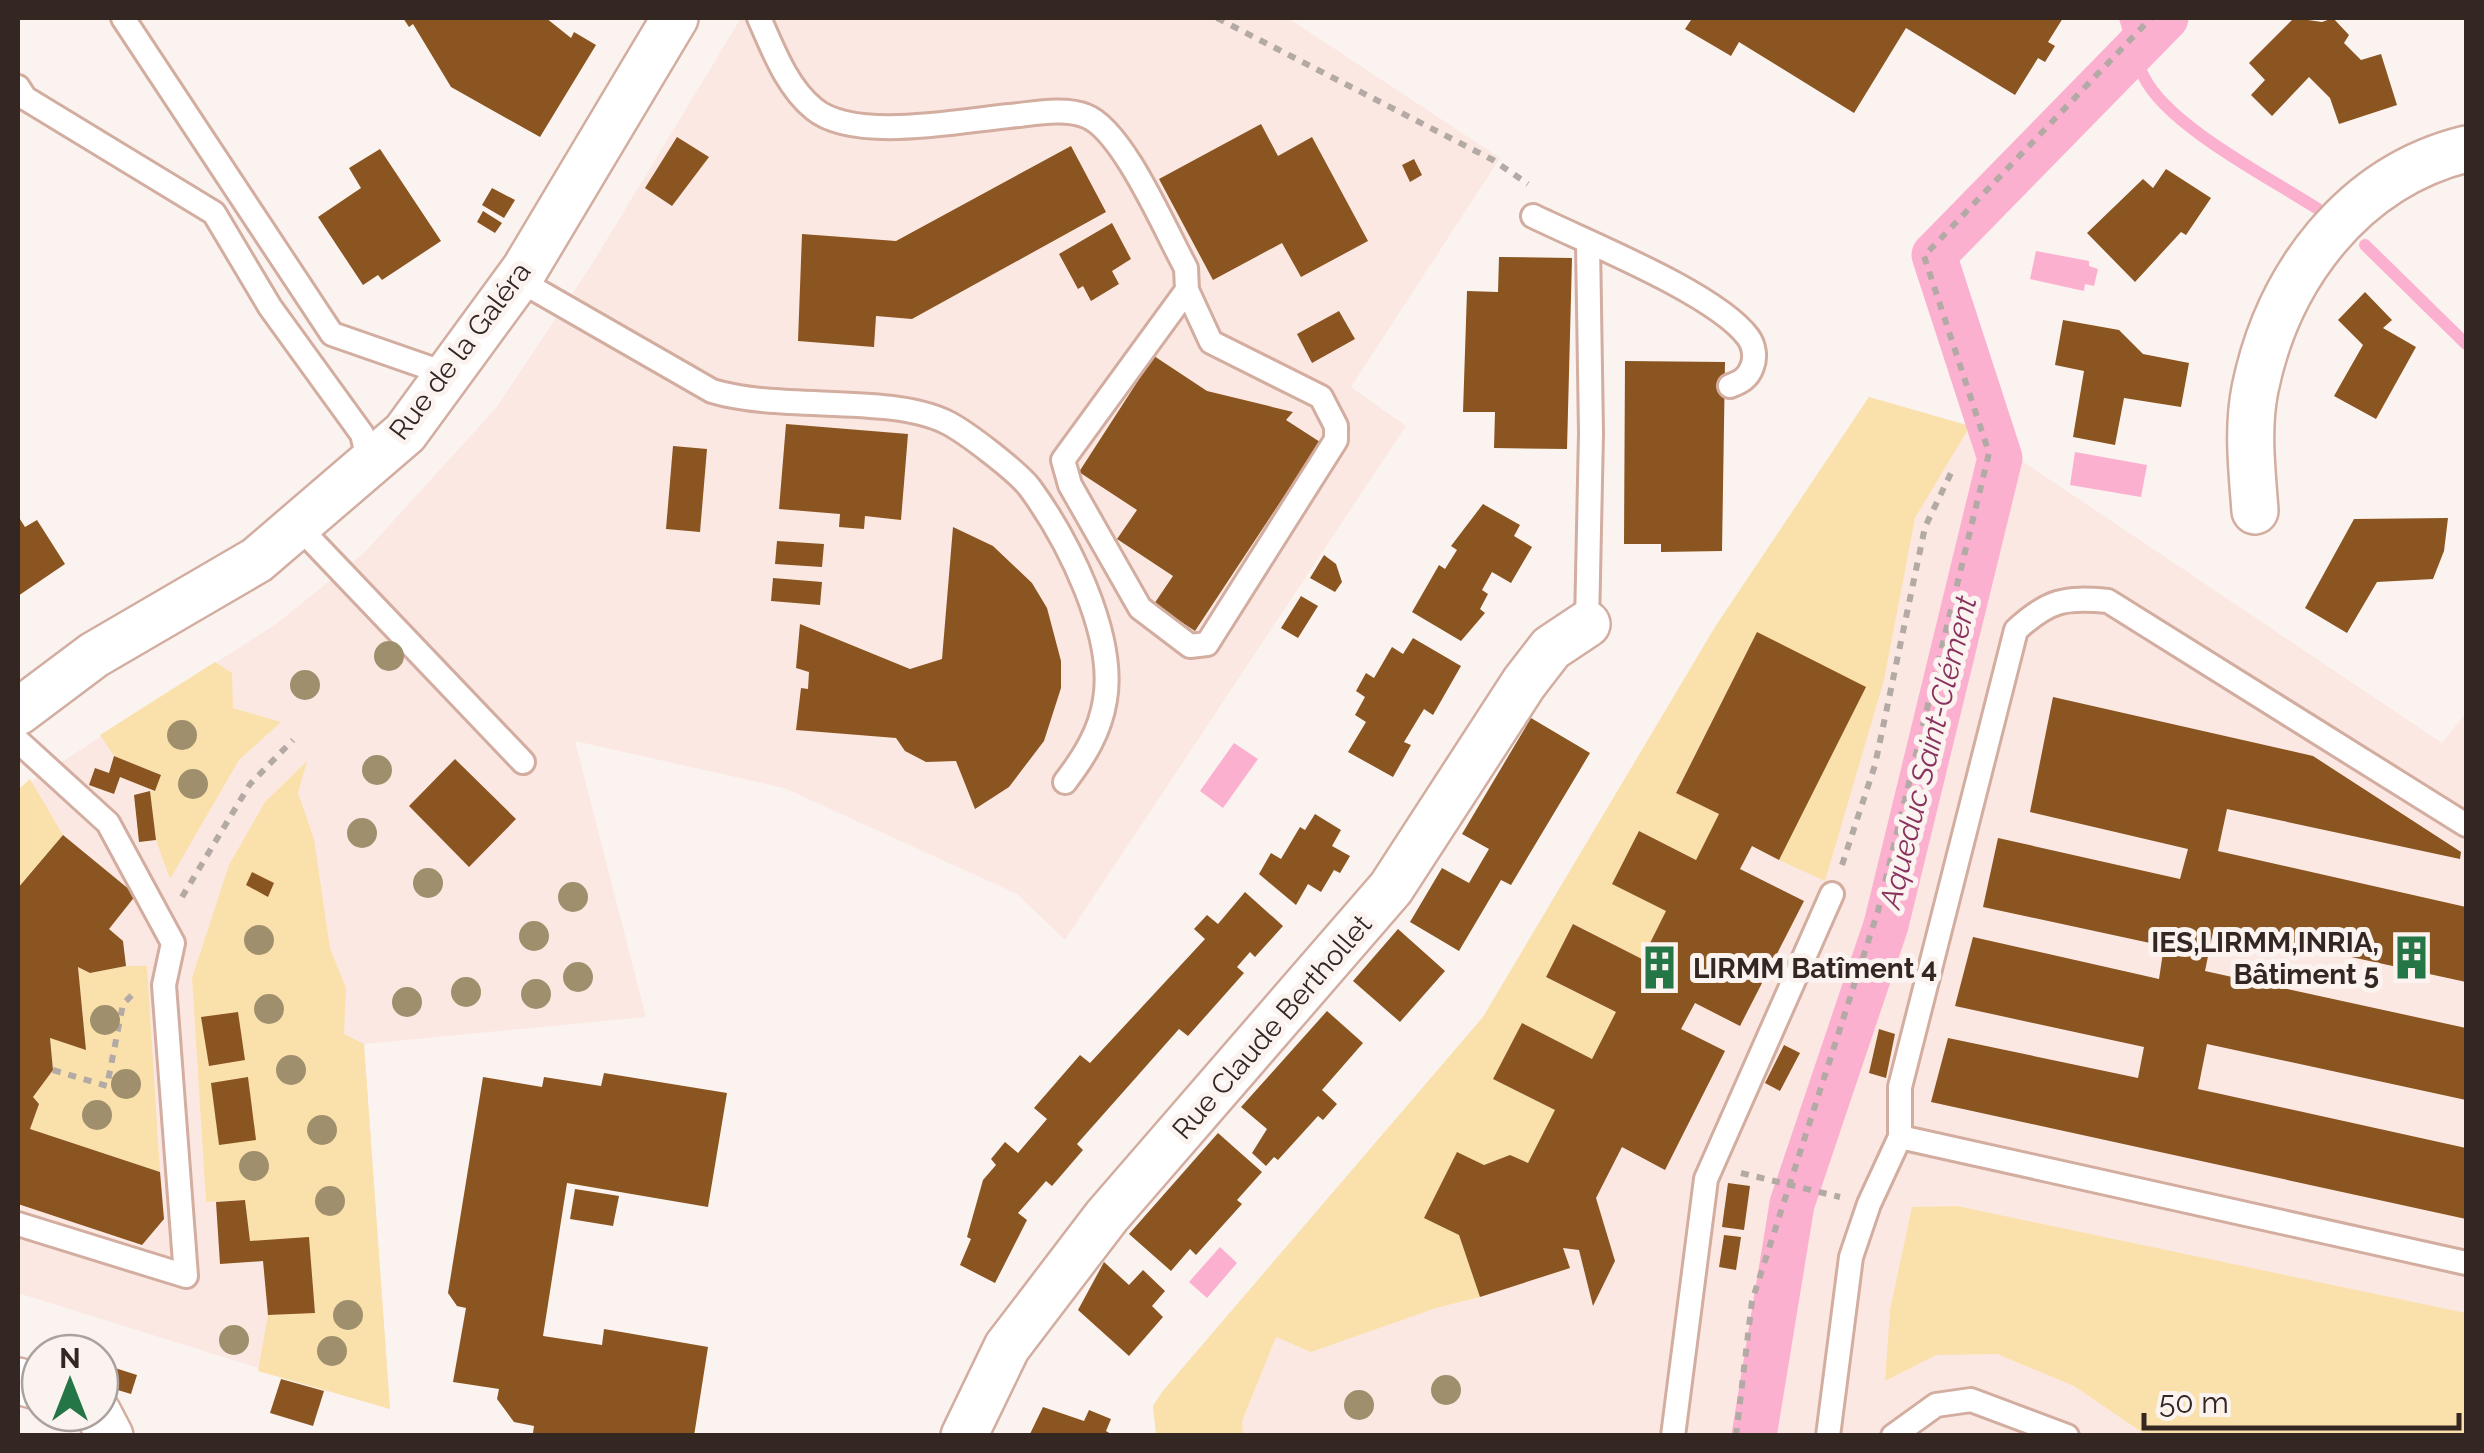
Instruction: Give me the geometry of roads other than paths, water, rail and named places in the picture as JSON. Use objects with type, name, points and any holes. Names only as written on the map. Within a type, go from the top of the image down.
[{"type":"street","name":"Rue de la Galéra","points":[[18,712],[94,655],[257,560],[405,432],[517,279],[671,19]]},
{"type":"street","points":[[2255,512],[2250,444],[2255,389],[2276,315],[2311,260],[2356,202],[2411,167],[2466,149]]},
{"type":"street","name":"Rue Claude Berthollet","points":[[964,1436],[1007,1347],[1096,1231],[1391,888],[1524,683],[1551,648],[1587,624]]},
{"type":"lane","points":[[123,18],[332,334],[447,374]]},
{"type":"lane","points":[[759,18],[781,70],[814,110],[847,125],[921,125],[1051,112],[1086,116],[1114,138],[1186,268],[1187,290],[1210,342],[1320,397],[1336,426],[1336,440],[1207,644],[1190,646],[1140,608],[1070,485],[1062,460],[1187,290]]},
{"type":"lane","points":[[18,87],[24,98],[214,213],[270,307],[362,434],[369,463]]},
{"type":"lane","points":[[1536,205],[1588,243],[1700,300],[1749,338],[1754,359],[1751,370],[1730,386]]},
{"type":"lane","points":[[1587,624],[1588,243]]},
{"type":"lane","points":[[517,279],[712,392],[746,401],[903,410],[946,422],[1028,486],[1096,613],[1107,665],[1105,701],[1090,749],[1065,782]]},
{"type":"lane","points":[[297,526],[523,762]]},
{"type":"lane","points":[[1828,1436],[1851,1257],[1869,1204],[1900,1138],[1900,1087],[2016,630],[2043,605],[2077,598],[2108,601],[2466,826]]},
{"type":"lane","points":[[18,741],[108,824],[172,943],[164,985],[186,1276],[18,1224]]},
{"type":"lane","points":[[1673,1436],[1711,1164],[1832,894]]},
{"type":"lane","points":[[1900,1138],[2466,1262]]},
{"type":"lane","points":[[1893,1436],[1936,1405],[1971,1400],[2066,1436]]},
{"type":"waterway","points":[[2125,18],[2144,77],[2175,114],[2222,150],[2318,209]]},
{"type":"waterway","name":"Aqueduc Saint-Clément","points":[[1754,1436],[1792,1204],[1886,925],[2000,458],[1934,255],[2166,18]]},
{"type":"waterway","points":[[2365,245],[2466,344]]},
{"type":"place","name":"IES,LIRMM,INRIA, Bâtiment 5","points":[[2412,958]]},
{"type":"place","name":"LIRMM Batîment 4","points":[[1660,968]]}]
